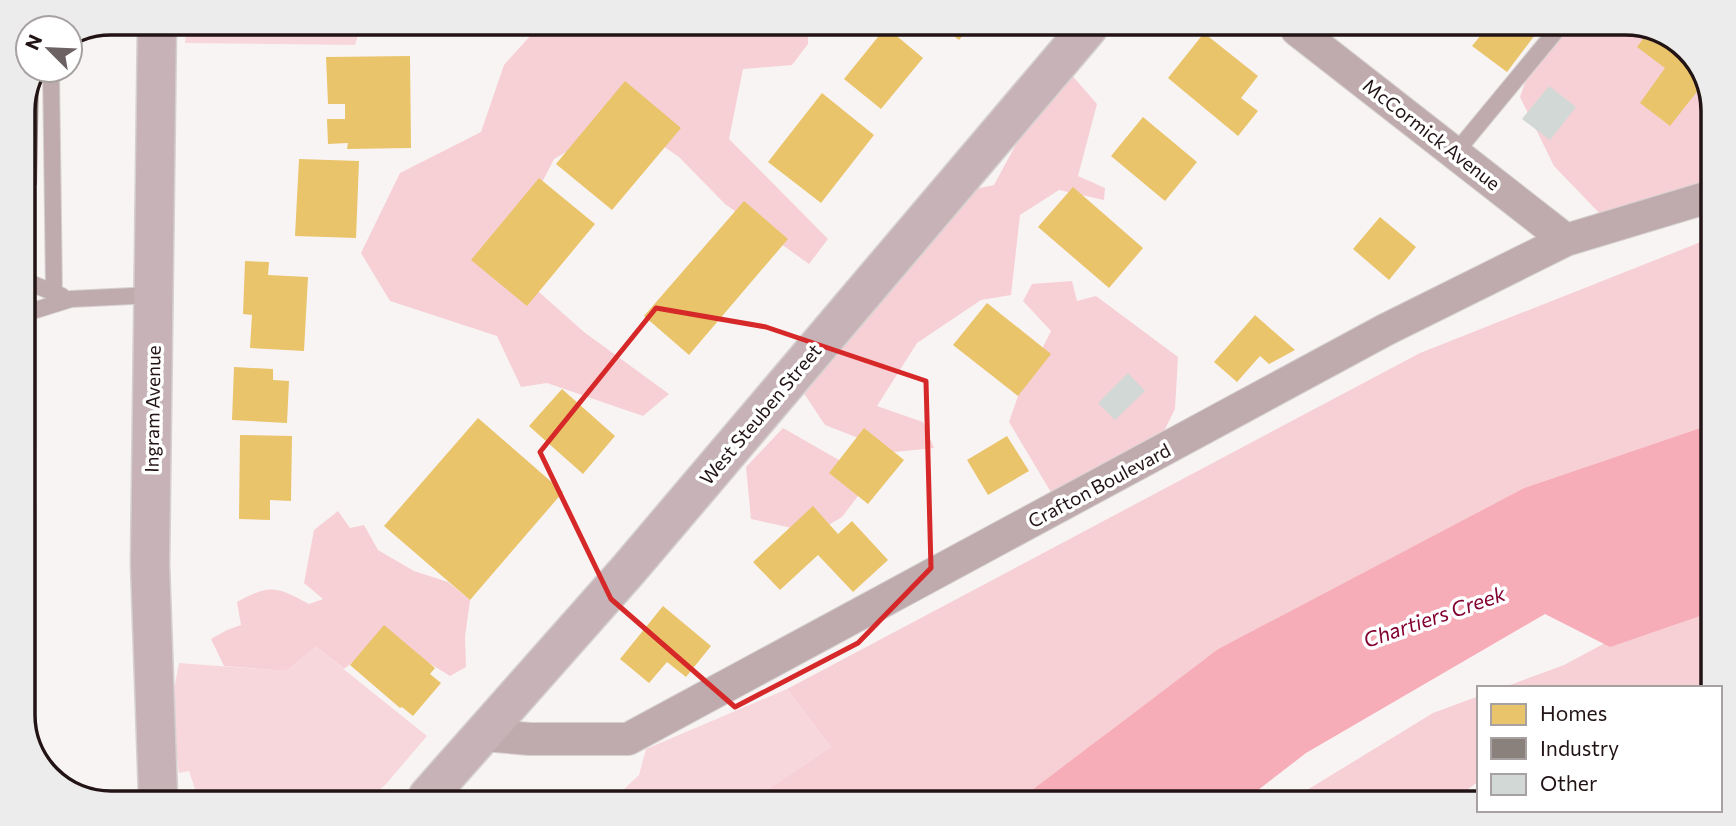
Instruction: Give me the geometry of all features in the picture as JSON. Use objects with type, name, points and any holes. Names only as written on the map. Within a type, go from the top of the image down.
[{"type":"main road","name":"Ingram Avenue","points":[[157,35],[150,564],[158,791]]},
{"type":"main road","name":"West Steuben Street","points":[[433,791],[638,559],[1082,35]]},
{"type":"street","name":"McCormick Avenue","points":[[1304,35],[1566,240]]},
{"type":"street","name":"Crafton Boulevard","points":[[483,735],[530,739],[628,739],[1385,330],[1566,240],[1701,199]]},
{"type":"lane","points":[[1456,152],[1553,35]]},
{"type":"lane","points":[[51,84],[54,292]]},
{"type":"lane","points":[[35,285],[71,299]]},
{"type":"lane","points":[[35,310],[71,299],[153,295]]},
{"type":"highlighted area","points":[[656,308],[766,327],[926,381],[931,568],[858,643],[735,707],[611,599],[540,452]]},
{"type":"shaded area","points":[[186,35],[358,35],[355,45],[185,43]]},
{"type":"shaded area","points":[[531,35],[808,35],[808,44],[792,65],[743,69],[729,139],[828,239],[809,264],[725,204],[679,157],[624,119],[554,159],[503,260],[584,332],[669,394],[643,416],[547,383],[521,387],[497,336],[390,301],[361,253],[400,173],[481,132],[504,65]]},
{"type":"shaded area","points":[[1542,35],[1625,35],[1654,41],[1682,61],[1697,86],[1701,106],[1701,186],[1604,218],[1554,166],[1520,97]]},
{"type":"shaded area","points":[[1070,73],[1097,104],[1078,176],[1105,188],[1104,200],[1059,190],[1020,215],[1011,295],[981,300],[917,343],[877,406],[923,422],[934,448],[894,452],[825,425],[803,392],[975,189],[994,185],[1021,135]]},
{"type":"shaded area","points":[[1701,242],[1701,428],[1524,488],[1218,649],[1106,734],[1044,791],[765,791],[831,747],[787,689],[1420,353]]},
{"type":"shaded area","points":[[1072,281],[1077,301],[1096,296],[1178,357],[1175,409],[1144,471],[1052,494],[1009,422],[1018,396],[1051,331],[1023,301],[1032,284]]},
{"type":"shaded area","points":[[783,428],[839,460],[858,496],[842,517],[815,533],[751,519],[746,467]]},
{"type":"shaded area","points":[[338,511],[350,528],[364,525],[378,550],[414,571],[448,582],[470,600],[465,637],[466,667],[450,676],[385,636],[344,669],[316,647],[286,671],[224,666],[211,639],[241,625],[237,602],[266,590],[280,591],[309,604],[323,599],[304,583],[314,530]]},
{"type":"shaded area","points":[[1701,600],[1701,686],[1507,686],[1564,665],[1661,613]]},
{"type":"shaded area","points":[[316,647],[427,736],[378,791],[196,791],[189,771],[179,773],[170,712],[179,663],[286,671]]},
{"type":"shaded area","points":[[787,689],[831,747],[765,791],[622,791],[639,775],[646,749]]},
{"type":"shaded area","points":[[1477,697],[1477,782],[1466,791],[1305,791],[1433,713]]},
{"type":"water","name":"Chartiers Creek","points":[[1701,428],[1701,616],[1610,647],[1545,614],[1306,753],[1257,791],[1031,791],[1218,649],[1524,488]]},
{"type":"building: Homes","points":[[880,35],[896,35],[923,58],[881,109],[844,79]]},
{"type":"building: Homes","points":[[1202,35],[1207,35],[1258,76],[1241,98],[1258,111],[1238,136],[1168,78]]},
{"type":"building: Homes","points":[[1481,35],[1535,35],[1507,72],[1472,46]]},
{"type":"building: Homes","points":[[1644,37],[1667,48],[1682,61],[1697,86],[1698,90],[1670,126],[1640,103],[1665,68],[1637,47]]},
{"type":"building: Homes","points":[[410,56],[411,148],[347,149],[348,143],[328,144],[327,119],[345,119],[345,104],[328,104],[326,57]]},
{"type":"building: Homes","points":[[625,81],[681,128],[612,210],[556,164]]},
{"type":"building: Homes","points":[[822,93],[874,135],[821,203],[768,162]]},
{"type":"building: Homes","points":[[1143,117],[1197,162],[1165,201],[1111,156]]},
{"type":"building: Homes","points":[[299,159],[359,161],[356,238],[295,236]]},
{"type":"building: Homes","points":[[539,178],[595,224],[527,306],[471,260]]},
{"type":"building: Homes","points":[[1073,187],[1143,248],[1109,288],[1038,227]]},
{"type":"building: Homes","points":[[744,201],[788,239],[689,355],[644,316]]},
{"type":"building: Homes","points":[[1380,217],[1416,247],[1389,280],[1353,249]]},
{"type":"building: Homes","points":[[245,261],[269,262],[268,275],[308,277],[304,351],[250,348],[252,315],[243,314]]},
{"type":"building: Homes","points":[[987,303],[1051,354],[1018,396],[953,345]]},
{"type":"building: Homes","points":[[1255,315],[1295,350],[1269,364],[1260,356],[1237,382],[1214,362]]},
{"type":"building: Homes","points":[[234,367],[273,369],[273,380],[289,381],[287,423],[232,420]]},
{"type":"building: Homes","points":[[562,389],[615,436],[583,474],[529,426]]},
{"type":"building: Homes","points":[[478,418],[563,492],[470,600],[384,526]]},
{"type":"building: Homes","points":[[864,428],[904,460],[868,504],[829,473]]},
{"type":"building: Homes","points":[[240,435],[292,436],[291,501],[270,500],[270,520],[239,519]]},
{"type":"building: Homes","points":[[1007,436],[1029,471],[988,495],[967,460]]},
{"type":"building: Homes","points":[[813,506],[838,534],[852,521],[888,560],[853,592],[818,555],[780,590],[753,562]]},
{"type":"building: Homes","points":[[663,606],[711,646],[686,677],[667,662],[649,683],[620,659]]},
{"type":"building: Homes","points":[[384,625],[435,668],[430,674],[441,683],[413,716],[350,665]]},
{"type":"building: Industry","points":[[39,89],[37,185],[35,185],[35,106]]},
{"type":"building: Other","points":[[1549,86],[1576,107],[1550,140],[1522,119]]},
{"type":"building: Other","points":[[1128,373],[1145,391],[1115,420],[1098,403]]}]
